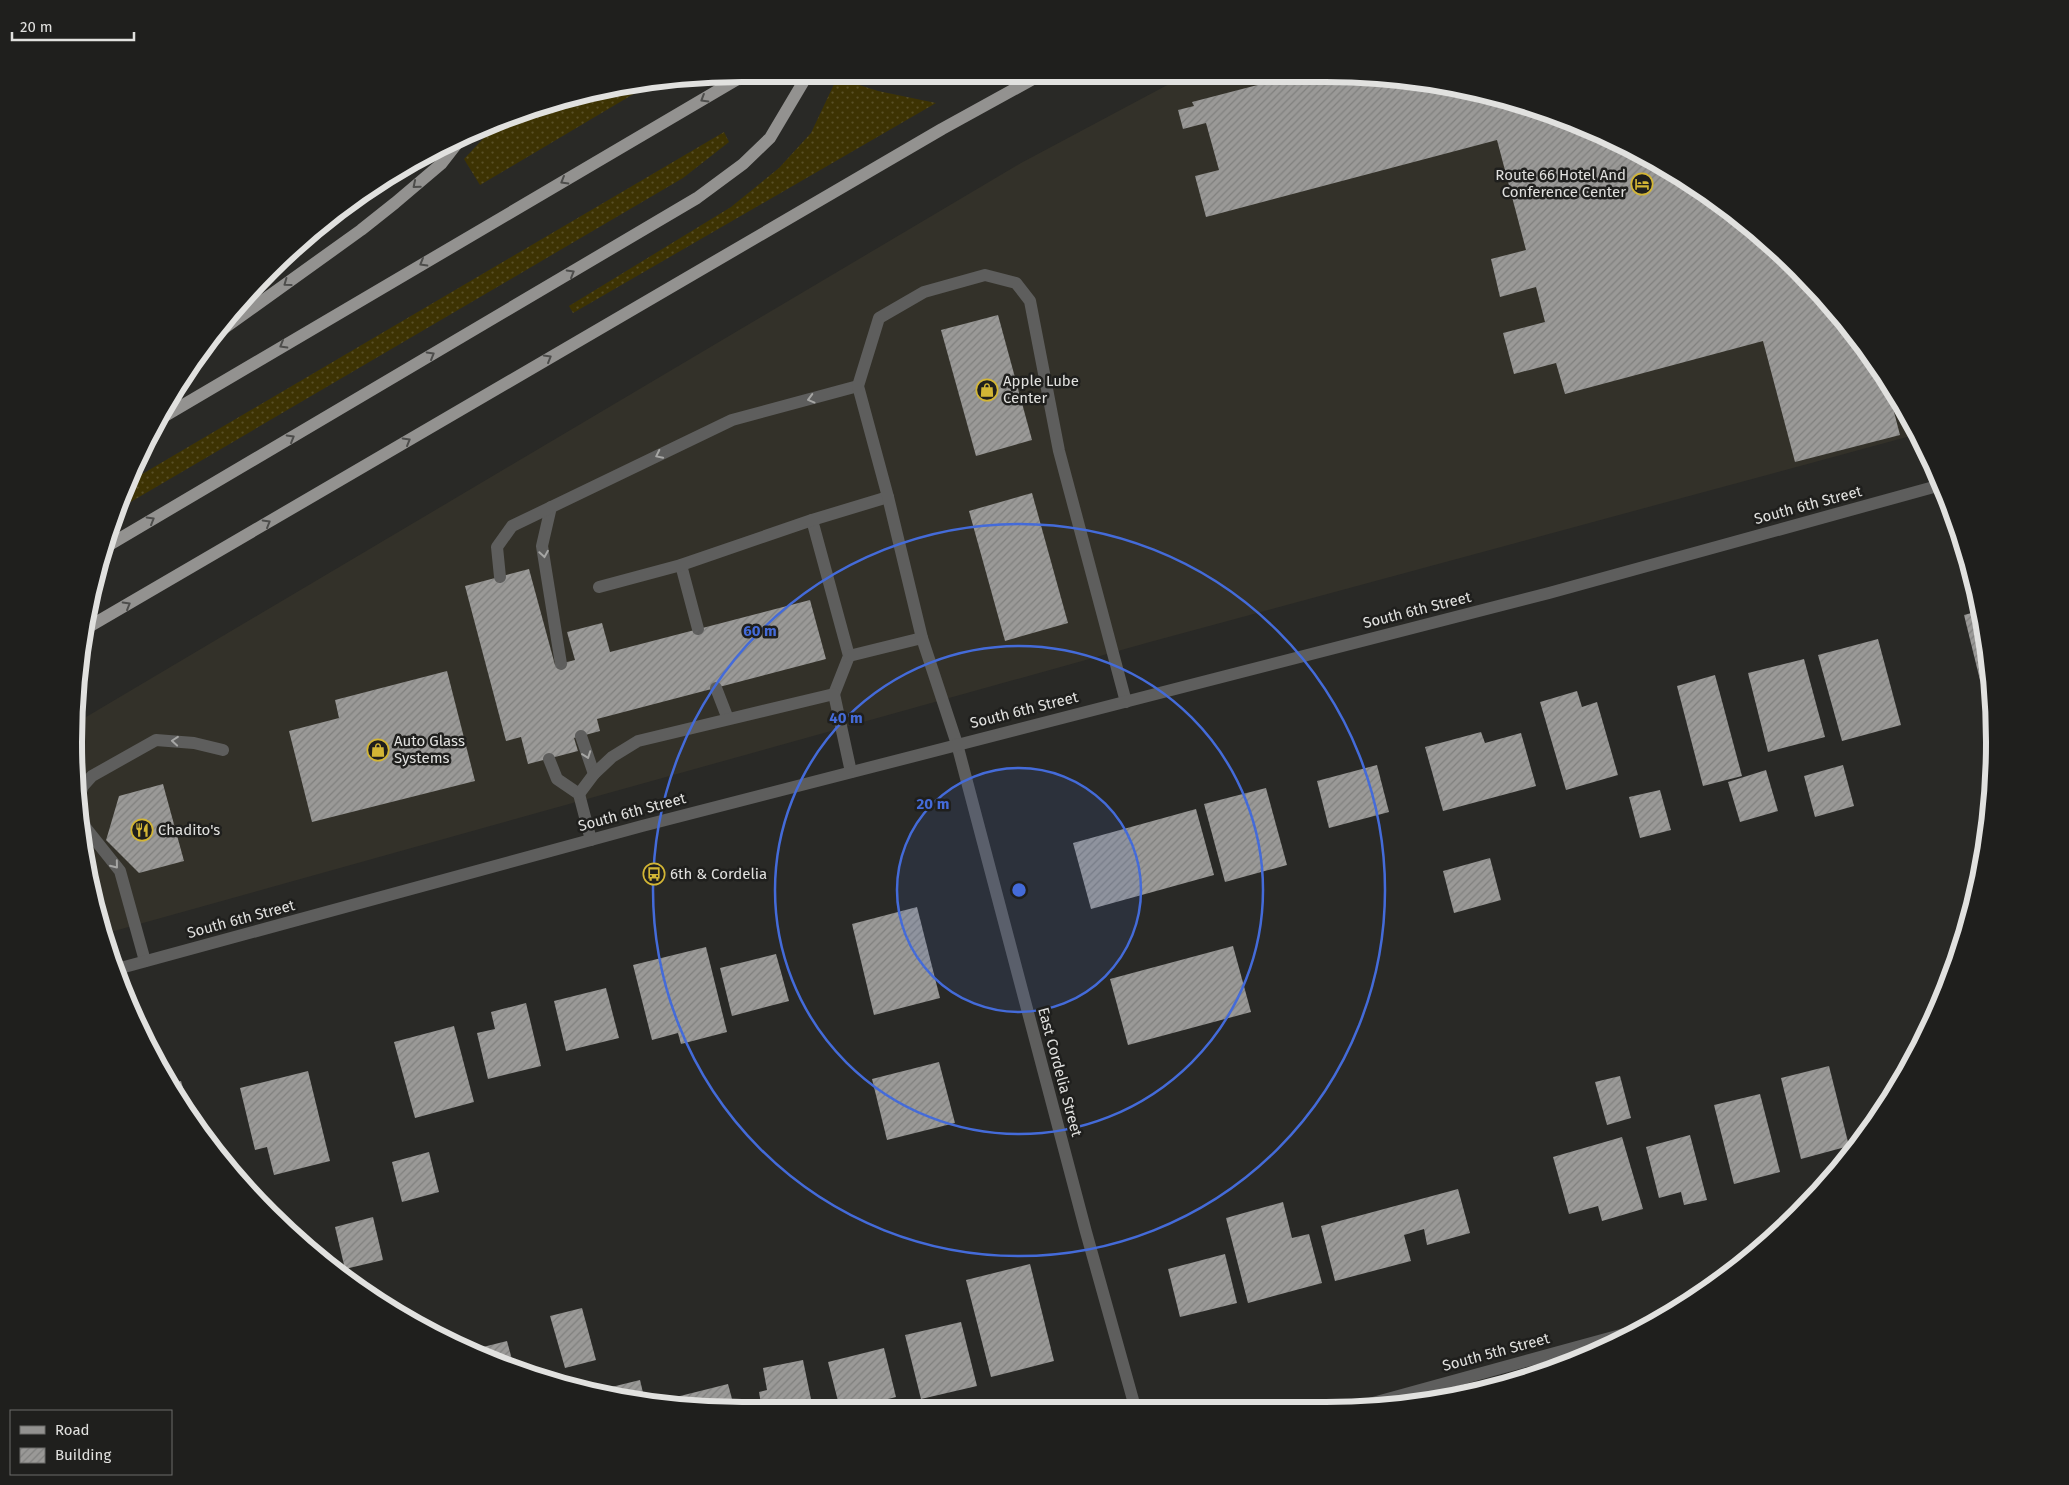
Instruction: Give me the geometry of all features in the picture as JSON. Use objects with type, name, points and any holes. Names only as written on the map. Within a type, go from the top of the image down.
[{"type":"main road","points":[[171,412],[732,82]]},
{"type":"main road","points":[[114,542],[697,198],[743,164],[770,138],[803,82]]},
{"type":"main road","points":[[93,624],[942,129],[1027,82]]},
{"type":"main road","points":[[236,320],[361,230],[441,164],[451,151]]},
{"type":"street","points":[[500,577],[497,546],[512,526],[732,420],[858,386],[879,318],[924,292],[985,276],[1016,283],[1030,301],[1059,451],[1126,702]]},
{"type":"street","name":"East Cordelia Street","points":[[858,386],[888,497],[922,638],[957,744],[1086,1232],[1134,1402]]},
{"type":"street","name":"South 6th Street","points":[[123,967],[591,840],[957,744],[1549,593],[1935,487]]},
{"type":"street","points":[[600,587],[681,565],[812,520],[888,497]]},
{"type":"street","points":[[551,507],[542,546],[561,664]]},
{"type":"street","points":[[812,520],[849,656],[834,694],[851,772]]},
{"type":"street","points":[[681,565],[698,629]]},
{"type":"street","points":[[849,656],[922,638]]},
{"type":"street","points":[[716,688],[728,719]]},
{"type":"street","points":[[579,794],[594,774],[612,757],[638,741],[834,694]]},
{"type":"street","points":[[581,736],[594,774]]},
{"type":"street","points":[[84,785],[92,776],[156,740],[194,743],[223,750]]},
{"type":"street","points":[[549,759],[557,779],[579,794],[591,840]]},
{"type":"street","points":[[88,831],[120,871],[145,961]]},
{"type":"street","name":"South 5th Street","points":[[1385,1400],[1609,1338]]},
{"type":"shaded area","points":[[835,82],[850,82],[878,91],[936,103],[573,313],[569,306],[731,207],[779,168],[811,133]]},
{"type":"shaded area","points":[[1173,82],[1326,82],[1370,84],[1413,88],[1497,105],[1579,133],[1657,171],[1728,219],[1762,246],[1823,307],[1850,341],[1875,376],[1910,436],[1150,642],[111,932],[95,871],[88,829],[82,742],[83,719],[1021,163]]},
{"type":"shaded area","points":[[639,91],[480,185],[464,159],[490,133],[572,105]]},
{"type":"shaded area","points":[[724,132],[729,142],[683,178],[128,504],[140,475]]},
{"type":"building","points":[[1269,82],[1326,82],[1413,88],[1497,105],[1579,133],[1618,151],[1657,171],[1728,219],[1762,246],[1793,276],[1823,307],[1875,376],[1892,403],[1900,435],[1795,462],[1763,341],[1565,394],[1556,363],[1514,374],[1503,333],[1545,322],[1536,287],[1500,297],[1491,259],[1526,250],[1497,140],[1206,217],[1195,176],[1219,170],[1206,123],[1183,129],[1178,110],[1194,106],[1192,102]]},
{"type":"building","points":[[998,315],[1032,440],[976,456],[941,330]]},
{"type":"building","points":[[1032,493],[1068,623],[1005,641],[969,511]]},
{"type":"building","points":[[529,569],[555,665],[575,660],[567,632],[602,623],[610,652],[810,600],[826,659],[597,719],[600,731],[574,738],[578,751],[528,764],[521,737],[506,741],[465,586]]},
{"type":"building","points":[[1974,612],[1981,656],[1985,701],[1964,615]]},
{"type":"building","points":[[1878,639],[1901,725],[1842,741],[1818,655]]},
{"type":"building","points":[[1804,659],[1825,737],[1768,752],[1748,673]]},
{"type":"building","points":[[447,671],[475,781],[312,822],[289,731],[339,718],[335,700]]},
{"type":"building","points":[[1715,675],[1742,776],[1703,786],[1677,686]]},
{"type":"building","points":[[1577,691],[1582,707],[1597,702],[1618,775],[1566,790],[1540,702]]},
{"type":"building","points":[[1481,732],[1485,743],[1521,733],[1536,786],[1443,811],[1425,747]]},
{"type":"building","points":[[1377,765],[1389,812],[1329,828],[1317,781]]},
{"type":"building","points":[[1843,765],[1854,806],[1815,817],[1804,776]]},
{"type":"building","points":[[1766,770],[1778,811],[1740,822],[1728,782]]},
{"type":"building","points":[[163,784],[184,861],[139,873],[106,840],[119,796]]},
{"type":"building","points":[[1266,788],[1287,865],[1225,882],[1204,804]]},
{"type":"building","points":[[1660,790],[1671,830],[1640,838],[1629,797]]},
{"type":"building","points":[[1196,809],[1214,875],[1091,909],[1073,843]]},
{"type":"building","points":[[1490,858],[1501,900],[1454,913],[1443,871]]},
{"type":"building","points":[[917,907],[940,998],[874,1015],[852,924]]},
{"type":"building","points":[[1233,946],[1251,1012],[1128,1045],[1110,979]]},
{"type":"building","points":[[706,947],[727,1032],[681,1044],[678,1033],[652,1040],[633,965]]},
{"type":"building","points":[[776,954],[789,1001],[732,1016],[720,968]]},
{"type":"building","points":[[606,988],[619,1038],[566,1051],[554,1001]]},
{"type":"building","points":[[526,1003],[541,1066],[488,1079],[477,1033],[495,1029],[491,1012]]},
{"type":"building","points":[[454,1026],[474,1102],[415,1118],[394,1042]]},
{"type":"building","points":[[939,1062],[955,1123],[887,1140],[872,1079]]},
{"type":"building","points":[[1829,1066],[1848,1146],[1801,1159],[1781,1078]]},
{"type":"building","points":[[308,1071],[330,1161],[274,1175],[267,1147],[255,1150],[240,1088]]},
{"type":"building","points":[[1620,1076],[1631,1118],[1607,1125],[1595,1082]]},
{"type":"building","points":[[181,1081],[185,1094],[177,1082]]},
{"type":"building","points":[[1760,1094],[1780,1172],[1734,1184],[1714,1105]]},
{"type":"building","points":[[1690,1135],[1707,1200],[1684,1205],[1681,1192],[1659,1198],[1646,1147]]},
{"type":"building","points":[[1622,1137],[1643,1209],[1602,1221],[1598,1206],[1569,1214],[1553,1157]]},
{"type":"building","points":[[429,1152],[439,1192],[402,1202],[392,1162]]},
{"type":"building","points":[[1458,1189],[1470,1233],[1427,1245],[1424,1229],[1404,1235],[1411,1261],[1335,1281],[1321,1226]]},
{"type":"building","points":[[1283,1202],[1292,1238],[1309,1234],[1322,1283],[1248,1303],[1226,1218]]},
{"type":"building","points":[[373,1217],[383,1260],[345,1269],[335,1227]]},
{"type":"building","points":[[1225,1254],[1237,1303],[1180,1317],[1168,1269]]},
{"type":"building","points":[[1030,1264],[1054,1361],[991,1377],[966,1280]]},
{"type":"building","points":[[582,1308],[596,1360],[565,1368],[550,1316]]},
{"type":"building","points":[[961,1322],[977,1386],[921,1399],[905,1335]]},
{"type":"building","points":[[507,1341],[512,1360],[490,1352],[481,1348]]},
{"type":"building","points":[[884,1348],[896,1397],[876,1402],[838,1402],[828,1362]]},
{"type":"building","points":[[803,1360],[812,1402],[761,1402],[759,1392],[767,1390],[763,1368]]},
{"type":"building","points":[[640,1380],[644,1395],[614,1390],[606,1388]]},
{"type":"building","points":[[728,1384],[733,1402],[699,1401],[671,1398]]},
{"type":"place","name":"Route 66 Hotel And Conference Center","points":[[1642,184]]},
{"type":"place","name":"Apple Lube Center","points":[[987,390]]},
{"type":"place","name":"Auto Glass Systems","points":[[378,750]]},
{"type":"place","name":"Chadito's","points":[[142,830]]},
{"type":"place","name":"6th & Cordelia","points":[[654,874]]}]
